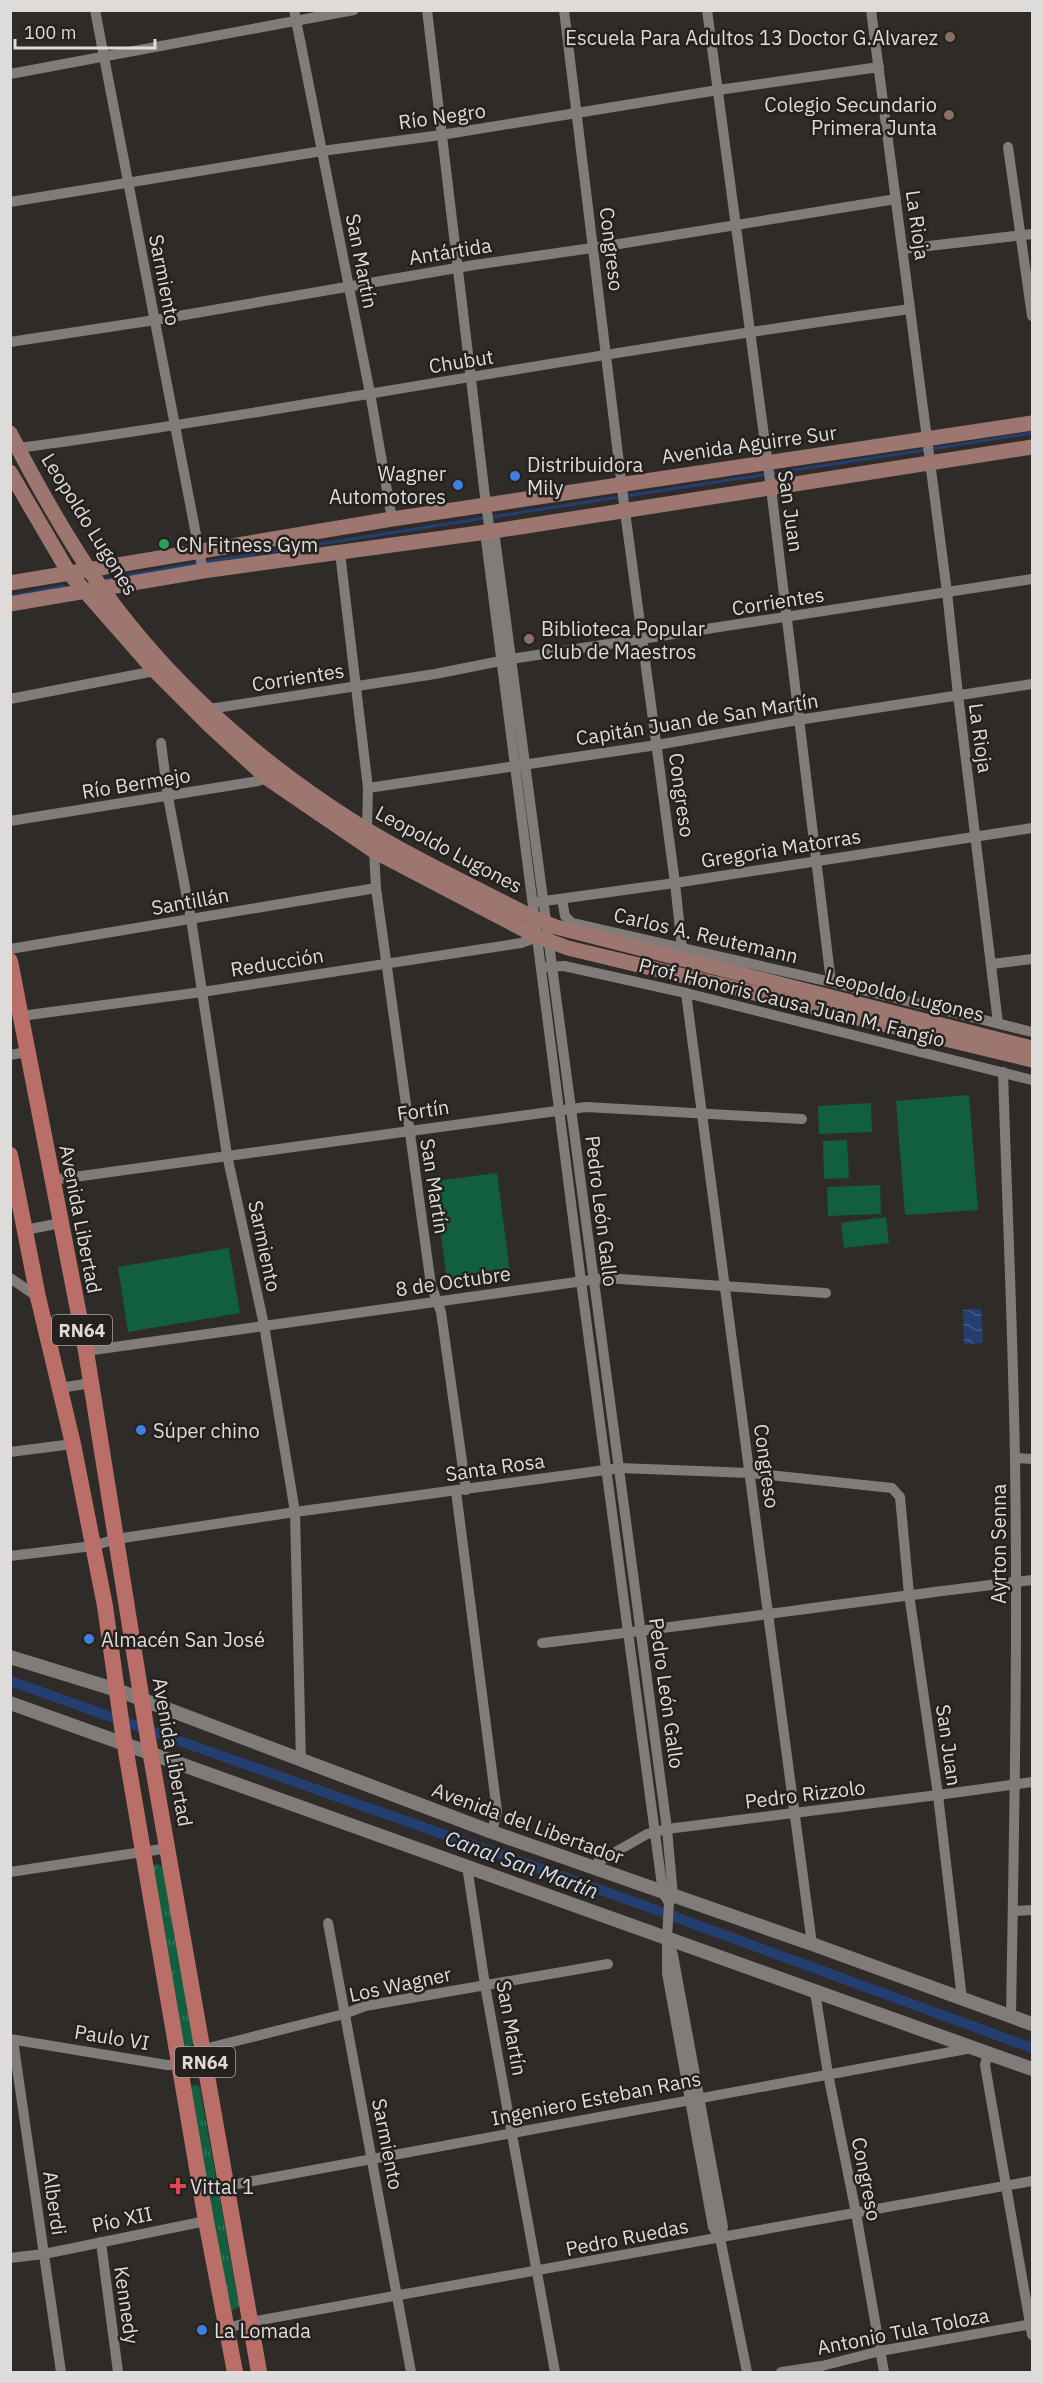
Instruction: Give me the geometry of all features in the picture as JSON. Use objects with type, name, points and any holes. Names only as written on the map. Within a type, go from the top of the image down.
[{"type":"main road","name":"Avenida Aguirre Sur","points":[[10,583],[90,570],[340,553],[625,507],[928,442],[1032,423]]},
{"type":"main road","name":"Leopoldo Lugones","points":[[10,434],[54,514],[90,570],[95,591],[128,642],[209,725],[267,778],[374,851],[543,939],[579,950],[1032,1060]]},
{"type":"main road","name":"Avenida Aguirre Sur","points":[[202,562],[392,519],[622,488],[930,460],[1032,447]]},
{"type":"main road","name":"Leopoldo Lugones","points":[[10,472],[69,573],[95,591],[209,709],[280,771],[367,830],[541,921],[573,932],[1032,1048]]},
{"type":"main road","points":[[10,604],[95,591],[202,562]]},
{"type":"main road","name":"Avenida Libertad","points":[[10,961],[21,1016],[19,1054],[52,1180],[86,1351],[143,1707],[259,2373]]},
{"type":"main road","name":"RN64","points":[[10,1155],[44,1325],[73,1444],[105,1606],[143,1852],[206,2221],[235,2373]]},
{"type":"street","name":"Sarmiento","points":[[95,10],[202,562]]},
{"type":"street","points":[[10,74],[295,16],[354,10]]},
{"type":"street","name":"Pedro León Gallo","points":[[427,10],[486,507],[566,1109],[607,1469],[635,1632]]},
{"type":"street","name":"Congreso","points":[[564,10],[622,488],[682,948]]},
{"type":"street","name":"San Juan","points":[[707,10],[787,618],[831,981]]},
{"type":"street","name":"La Rioja","points":[[871,10],[947,592],[998,1023]]},
{"type":"street","name":"San Martín","points":[[295,16],[370,393],[392,519]]},
{"type":"street","name":"Río Negro","points":[[10,202],[322,151],[441,135],[718,90],[879,67]]},
{"type":"street","points":[[1008,147],[1032,316]]},
{"type":"street","name":"Antártida","points":[[10,342],[896,199]]},
{"type":"street","points":[[903,249],[1032,234]]},
{"type":"street","name":"Chubut","points":[[18,448],[176,426],[749,331],[910,309]]},
{"type":"street","points":[[340,553],[368,788],[367,830]]},
{"type":"street","name":"Corrientes","points":[[209,709],[435,674],[507,660],[1032,579]]},
{"type":"street","points":[[10,699],[155,671]]},
{"type":"street","name":"Capitán Juan de San Martín","points":[[368,788],[657,745],[798,720],[1032,684]]},
{"type":"street","name":"Sarmiento","points":[[161,742],[227,1155],[264,1325],[295,1512],[301,1761]]},
{"type":"street","name":"Río Bermejo","points":[[10,821],[168,797],[267,778]]},
{"type":"street","name":"Gregoria Matorras","points":[[539,901],[675,883],[1032,828]]},
{"type":"street","name":"San Martín","points":[[374,851],[376,888],[408,1131],[431,1285],[441,1312],[497,1810],[492,1832]]},
{"type":"street","name":"Santillán","points":[[10,949],[376,888]]},
{"type":"street","name":"Carlos A. Reutemann","points":[[562,899],[565,916],[572,923],[831,981],[1032,1032]]},
{"type":"street","name":"Reducción","points":[[21,1016],[202,992],[543,939]]},
{"type":"street","points":[[992,964],[1032,959]]},
{"type":"street","name":"Prof. Honoris Causa Juan M. Fangio","points":[[547,967],[564,966],[686,993],[1032,1080]]},
{"type":"street","name":"Congreso","points":[[686,993],[723,1287],[769,1613],[812,1944]]},
{"type":"street","name":"Ayrton Senna","points":[[1003,1072],[1017,1582],[1011,2016]]},
{"type":"street","name":"Fortín","points":[[52,1180],[597,1106],[802,1119]]},
{"type":"street","points":[[25,1230],[61,1223]]},
{"type":"street","points":[[10,1278],[38,1297]]},
{"type":"street","name":"8 de Octubre","points":[[86,1351],[438,1303],[586,1280],[616,1279],[826,1293]]},
{"type":"street","name":"Pedro León Gallo","points":[[586,1280],[619,1468],[635,1632],[668,1897],[667,1934],[673,1955],[695,2098],[723,2227],[720,2238],[747,2373]]},
{"type":"street","points":[[44,1325],[79,1318]]},
{"type":"street","points":[[60,1388],[91,1383]]},
{"type":"street","points":[[10,1452],[73,1444]]},
{"type":"street","points":[[1015,1458],[1032,1459]]},
{"type":"street","name":"Santa Rosa","points":[[10,1556],[93,1546],[116,1539],[295,1512],[619,1468],[750,1473],[886,1486],[898,1493],[900,1497]]},
{"type":"street","name":"San Juan","points":[[900,1497],[909,1594],[938,1796],[962,1999]]},
{"type":"street","points":[[542,1643],[1032,1580]]},
{"type":"street","name":"Avenida del Libertador","points":[[10,1657],[143,1707],[301,1761],[668,1897],[812,1944],[1032,2024]]},
{"type":"street","points":[[10,1703],[150,1746],[467,1866],[667,1934],[815,1992],[1032,2069]]},
{"type":"street","name":"Pedro Rizzolo","points":[[594,1869],[597,1862],[647,1834],[661,1830],[938,1796],[1032,1782]]},
{"type":"street","points":[[10,1872],[169,1848]]},
{"type":"street","name":"San Martín","points":[[467,1866],[485,1985],[555,2373]]},
{"type":"street","points":[[1014,1911],[1032,1910]]},
{"type":"street","name":"Sarmiento","points":[[328,1923],[411,2373]]},
{"type":"street","name":"Los Wagner","points":[[203,2050],[344,2014],[365,2006],[608,1964]]},
{"type":"street","name":"Congreso","points":[[815,1992],[828,2074],[856,2213],[884,2373]]},
{"type":"street","name":"Paulo VI","points":[[12,2039],[167,2065],[180,2065]]},
{"type":"street","name":"Alberdi","points":[[12,2039],[61,2373]]},
{"type":"street","name":"Ingeniero Esteban Rans","points":[[225,2186],[974,2047]]},
{"type":"street","points":[[180,2065],[186,2064],[203,2050]]},
{"type":"street","points":[[988,2052],[985,2065],[1032,2328]]},
{"type":"street","name":"Pedro Ruedas","points":[[227,2328],[1032,2181]]},
{"type":"street","name":"Pío XII","points":[[10,2259],[206,2221]]},
{"type":"street","name":"Kennedy","points":[[101,2242],[118,2373]]},
{"type":"street","name":"Antonio Tula Toloza","points":[[781,2373],[822,2369],[880,2352],[1032,2328]]},
{"type":"green space","points":[[969,1095],[978,1210],[905,1215],[896,1101]]},
{"type":"green space","points":[[871,1103],[872,1132],[819,1134],[818,1106]]},
{"type":"green space","points":[[847,1140],[849,1178],[824,1179],[823,1141]]},
{"type":"green space","points":[[497,1173],[511,1280],[448,1289],[434,1181]]},
{"type":"green space","points":[[880,1185],[881,1214],[828,1216],[827,1187]]},
{"type":"green space","points":[[886,1217],[889,1243],[844,1248],[841,1223]]},
{"type":"green space","points":[[229,1248],[240,1313],[128,1332],[118,1267]]},
{"type":"green space","points":[[158,1864],[163,1867],[194,2043],[188,2048],[184,2046],[153,1865]]},
{"type":"green space","points":[[197,2085],[200,2088],[239,2306],[232,2311],[228,2309],[191,2086]]},
{"type":"water","points":[[981,1309],[983,1343],[964,1344],[963,1310]]},
{"type":"waterway","points":[[931,449],[1032,433]]},
{"type":"waterway","points":[[626,496],[925,450]]},
{"type":"waterway","points":[[205,562],[619,497]]},
{"type":"waterway","points":[[103,580],[199,563]]},
{"type":"waterway","points":[[12,596],[64,586]]},
{"type":"waterway","name":"Canal San Martín","points":[[10,1681],[615,1895],[1032,2048]]},
{"type":"place","name":"Escuela Para Adultos 13 Doctor G.Alvarez","points":[[950,37]]},
{"type":"place","name":"Colegio Secundario Primera Junta","points":[[949,115]]},
{"type":"place","name":"Distribuidora Mily","points":[[515,476]]},
{"type":"place","name":"Wagner Automotores","points":[[458,485]]},
{"type":"place","name":"CN Fitness Gym","points":[[164,544]]},
{"type":"place","name":"Biblioteca Popular Club de Maestros","points":[[529,639]]},
{"type":"place","name":"Súper chino","points":[[141,1430]]},
{"type":"place","name":"Almacén San José","points":[[89,1639]]},
{"type":"place","name":"Vittal 1","points":[[178,2186]]},
{"type":"place","name":"La Lomada","points":[[202,2330]]}]
